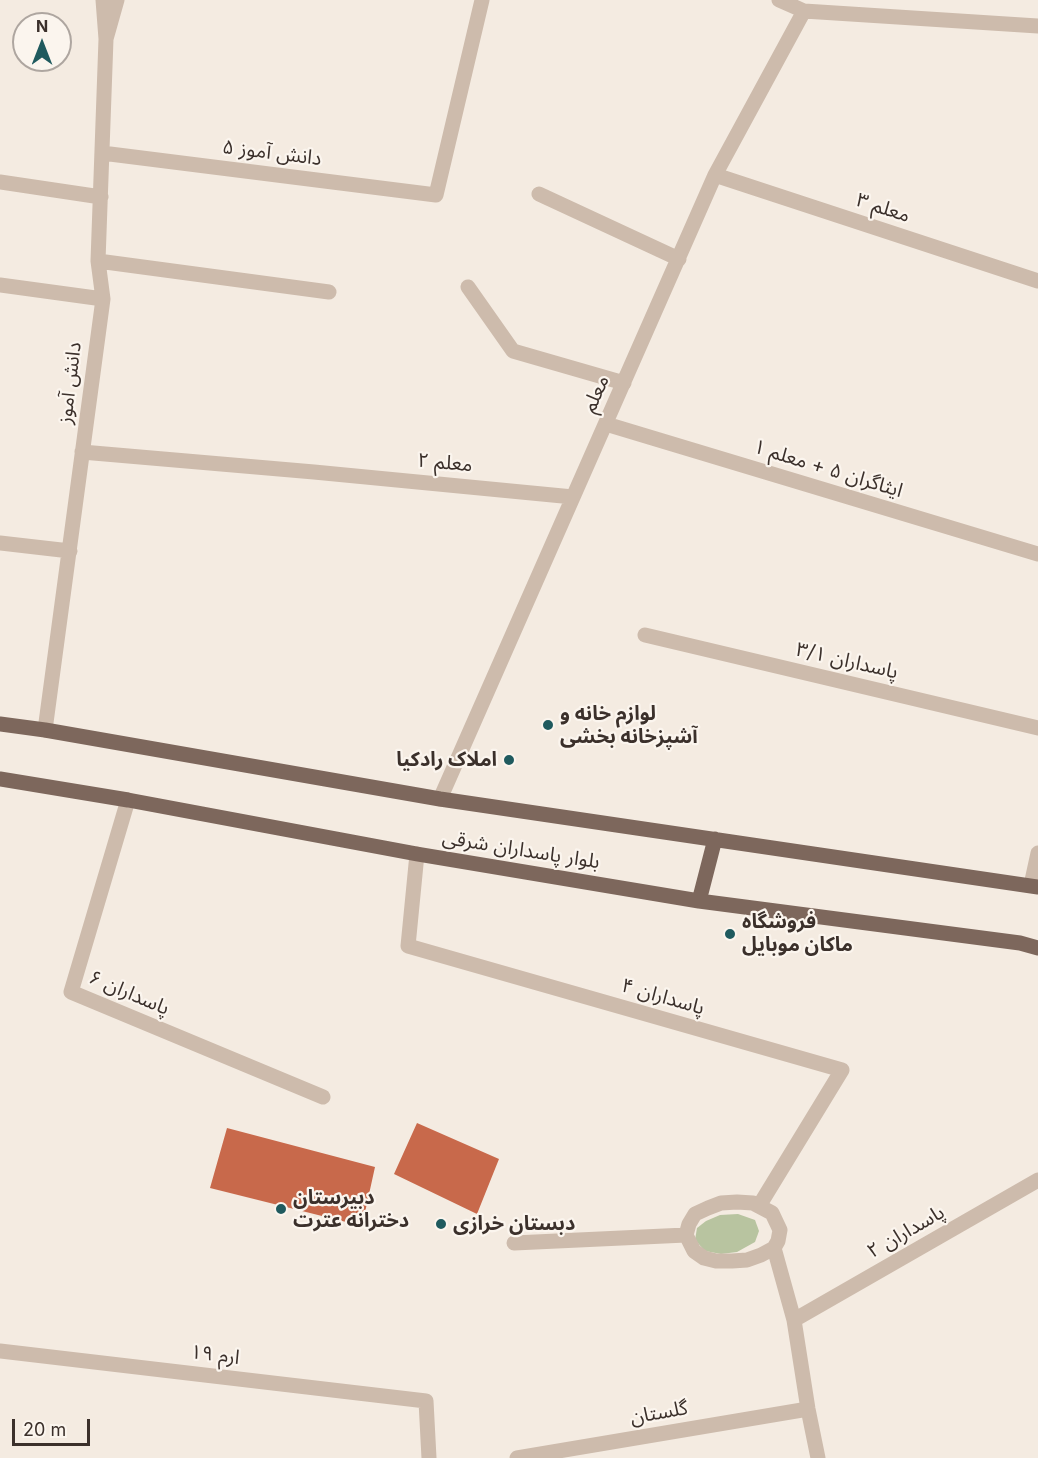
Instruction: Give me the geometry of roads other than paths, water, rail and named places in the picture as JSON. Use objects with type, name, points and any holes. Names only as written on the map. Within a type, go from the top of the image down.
[{"type":"main road","name":"بلوار پاسداران شرقی","points":[[0,724],[440,799],[1035,886]]},
{"type":"main road","name":"بلوار پاسداران شرقی","points":[[0,779],[128,800],[417,854],[699,901],[1020,943],[1038,948]]},
{"type":"main road","points":[[699,901],[716,839]]},
{"type":"street","name":"دانش آموز","points":[[45,730],[103,298],[99,261],[106,39],[103,0]]},
{"type":"street","name":"دانش آموز","points":[[106,39],[117,0]]},
{"type":"street","name":"دانش آموز ۵","points":[[102,153],[436,195],[482,0]]},
{"type":"street","points":[[779,0],[804,11],[1038,26]]},
{"type":"street","name":"معلم","points":[[440,799],[716,176],[804,11]]},
{"type":"street","name":"معلم ۳","points":[[716,176],[1038,280]]},
{"type":"street","points":[[0,182],[101,197]]},
{"type":"street","points":[[539,194],[679,259]]},
{"type":"street","points":[[99,261],[328,292]]},
{"type":"street","points":[[0,285],[103,298]]},
{"type":"street","points":[[468,287],[513,351],[624,383]]},
{"type":"street","name":"ایثاگران ۵ + معلم ۱","points":[[606,424],[1038,554]]},
{"type":"street","name":"معلم ۲","points":[[82,452],[573,497]]},
{"type":"street","points":[[0,543],[70,551]]},
{"type":"street","name":"پاسداران ۳/۱","points":[[645,635],[1038,728]]},
{"type":"street","name":"پاسداران ۶","points":[[128,800],[71,992],[323,1097]]},
{"type":"street","points":[[1035,886],[1038,853]]},
{"type":"street","name":"پاسداران ۴","points":[[417,854],[408,946],[842,1070],[759,1206]]},
{"type":"street","name":"پاسداران ۲","points":[[794,1320],[1038,1180]]},
{"type":"street","points":[[721,1203],[753,1203],[759,1206],[772,1213],[780,1230],[774,1248],[747,1260],[716,1261],[704,1258],[689,1244],[686,1235],[695,1214],[721,1203]]},
{"type":"street","points":[[514,1243],[686,1235]]},
{"type":"street","points":[[774,1248],[794,1320],[807,1409],[818,1458]]},
{"type":"street","name":"ارم ۱۹","points":[[0,1351],[426,1401],[429,1458]]},
{"type":"street","name":"گلستان","points":[[517,1458],[807,1409]]},
{"type":"place","name":"لوازم خانه و آشپزخانه بخشی","points":[[548,725]]},
{"type":"place","name":"املاک رادکیا","points":[[509,760]]},
{"type":"place","name":"فروشگاه ماکان موبایل","points":[[730,934]]},
{"type":"place","name":"دبیرستان دخترانه عترت","points":[[281,1209]]},
{"type":"place","name":"دبستان خرازی","points":[[441,1224]]}]
